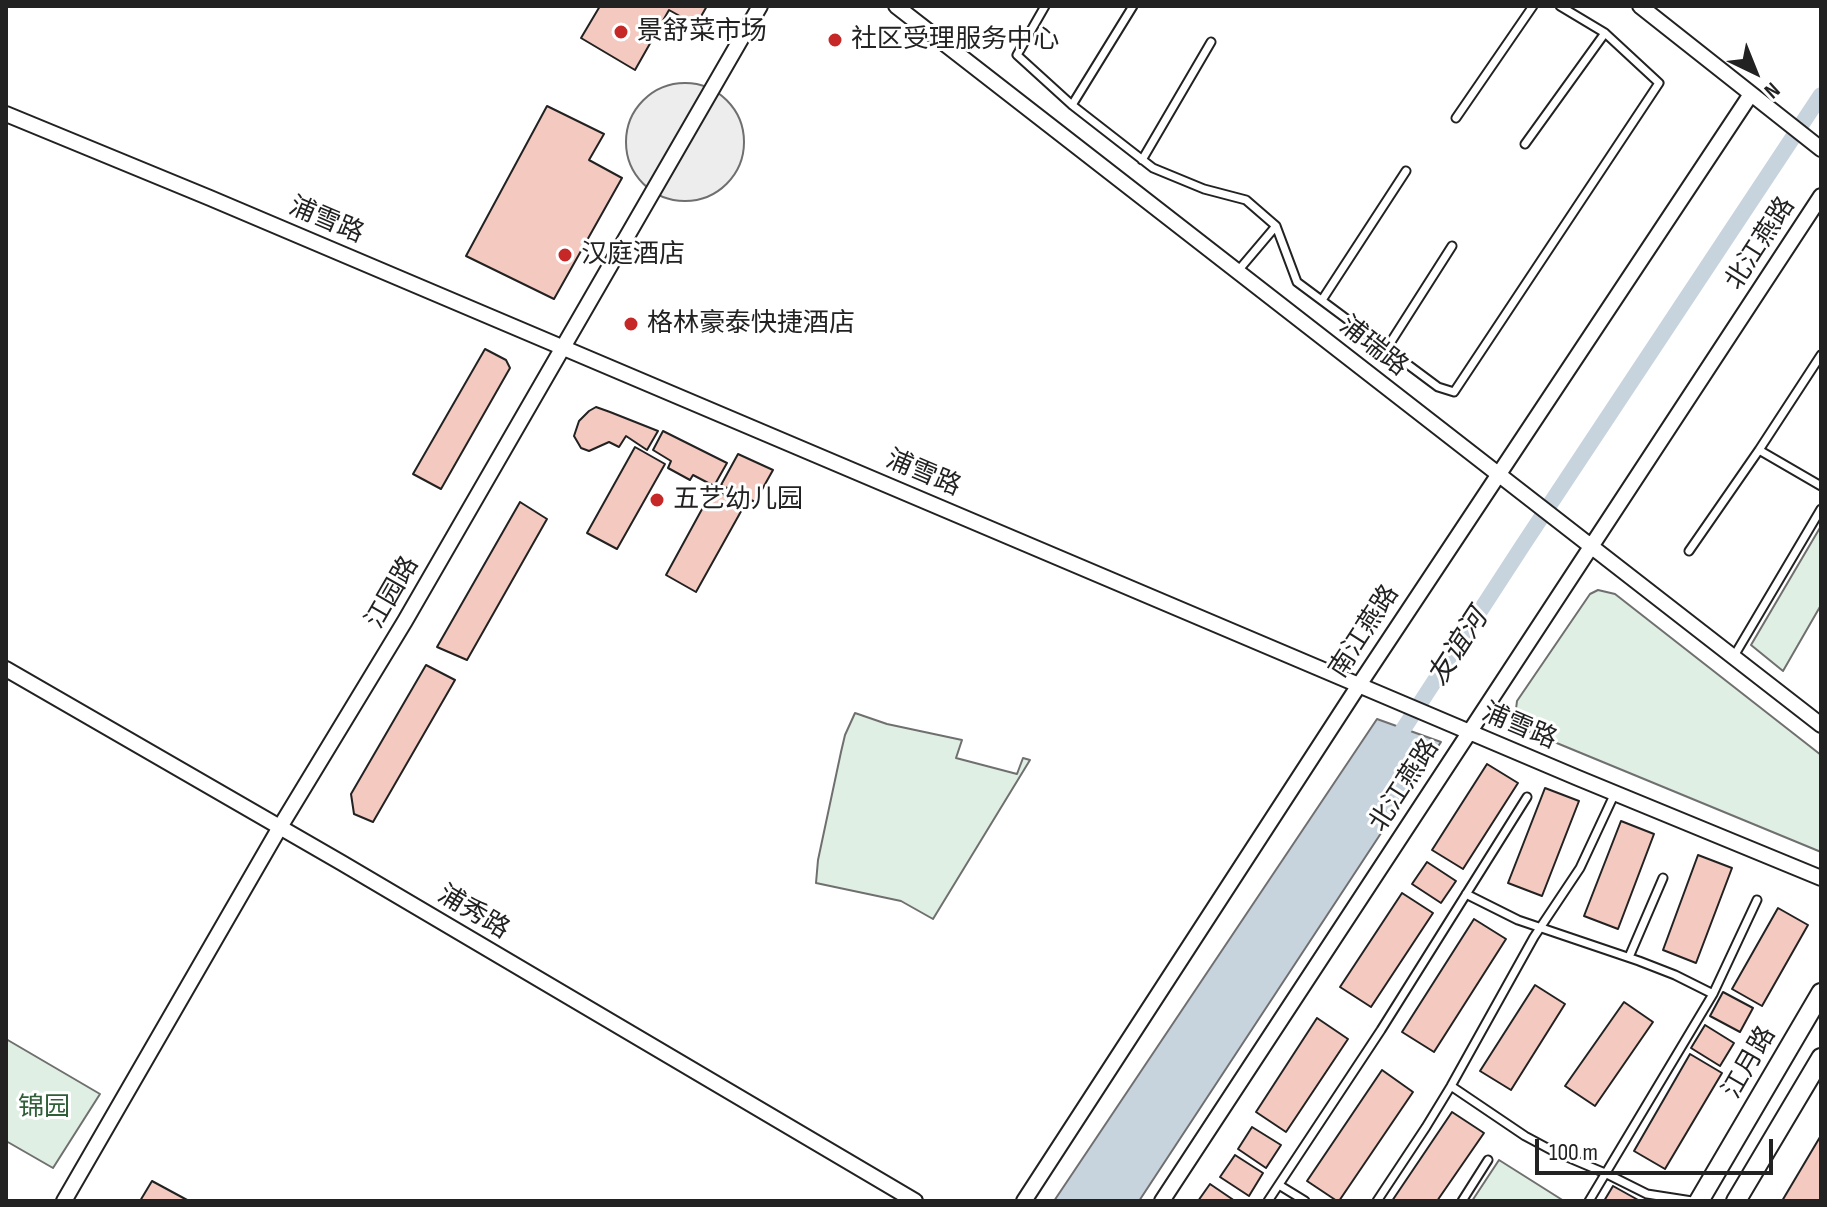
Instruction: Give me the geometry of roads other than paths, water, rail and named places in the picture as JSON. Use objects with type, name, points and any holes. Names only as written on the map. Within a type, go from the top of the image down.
[{"type":"street","name":"江园路","points":[[64,1201],[280,827],[405,621],[760,6]]},
{"type":"street","name":"浦瑞路","points":[[896,6],[1821,725]]},
{"type":"street","points":[[1640,6],[1821,149]]},
{"type":"street","name":"南江燕路","points":[[1024,1201],[1359,685],[1751,94]]},
{"type":"street","name":"浦雪路","points":[[6,114],[1821,878]]},
{"type":"street","name":"北江燕路","points":[[1162,1201],[1821,196]]},
{"type":"street","name":"浦秀路","points":[[6,669],[915,1201]]},
{"type":"street","name":"江月路","points":[[1699,1201],[1821,993]]},
{"type":"street","points":[[1736,1201],[1821,1058]]},
{"type":"lane","points":[[1045,6],[1017,55],[1072,105],[1153,168],[1204,189],[1246,200],[1276,226],[1297,282],[1438,387],[1454,392],[1659,83],[1605,33],[1560,6]]},
{"type":"lane","points":[[1072,105],[1133,6]]},
{"type":"lane","points":[[1456,118],[1533,6]]},
{"type":"lane","points":[[1525,144],[1605,33]]},
{"type":"lane","points":[[1142,160],[1211,42]]},
{"type":"lane","points":[[1322,300],[1406,171]]},
{"type":"lane","points":[[1237,272],[1276,226]]},
{"type":"lane","points":[[1387,348],[1452,246]]},
{"type":"lane","points":[[1689,551],[1821,355]]},
{"type":"lane","points":[[1759,450],[1821,486]]},
{"type":"lane","points":[[1734,656],[1821,509]]},
{"type":"lane","points":[[1377,1201],[1451,1086],[1539,928],[1580,868],[1615,793]]},
{"type":"lane","points":[[1268,1201],[1381,1030],[1527,797]]},
{"type":"lane","points":[[1629,957],[1663,878]]},
{"type":"lane","points":[[1466,894],[1518,920],[1629,957],[1713,994]]},
{"type":"lane","points":[[1589,1201],[1713,994],[1757,900]]},
{"type":"lane","points":[[1451,1086],[1553,1151],[1647,1194],[1692,1201]]},
{"type":"lane","points":[[1462,1201],[1488,1160]]},
{"type":"lane","points":[[1279,1185],[1305,1201]]},
{"type":"waterway","name":"友谊河","points":[[1393,745],[1821,95]]},
{"type":"place","name":"景舒菜市场","points":[[621,32]]},
{"type":"place","name":"社区受理服务中心","points":[[835,40]]},
{"type":"place","name":"汉庭酒店","points":[[565,255]]},
{"type":"place","name":"格林豪泰快捷酒店","points":[[631,324]]},
{"type":"place","name":"五艺幼儿园","points":[[657,500]]},
{"type":"park label","name":"锦园","points":[[44,1108]]}]
